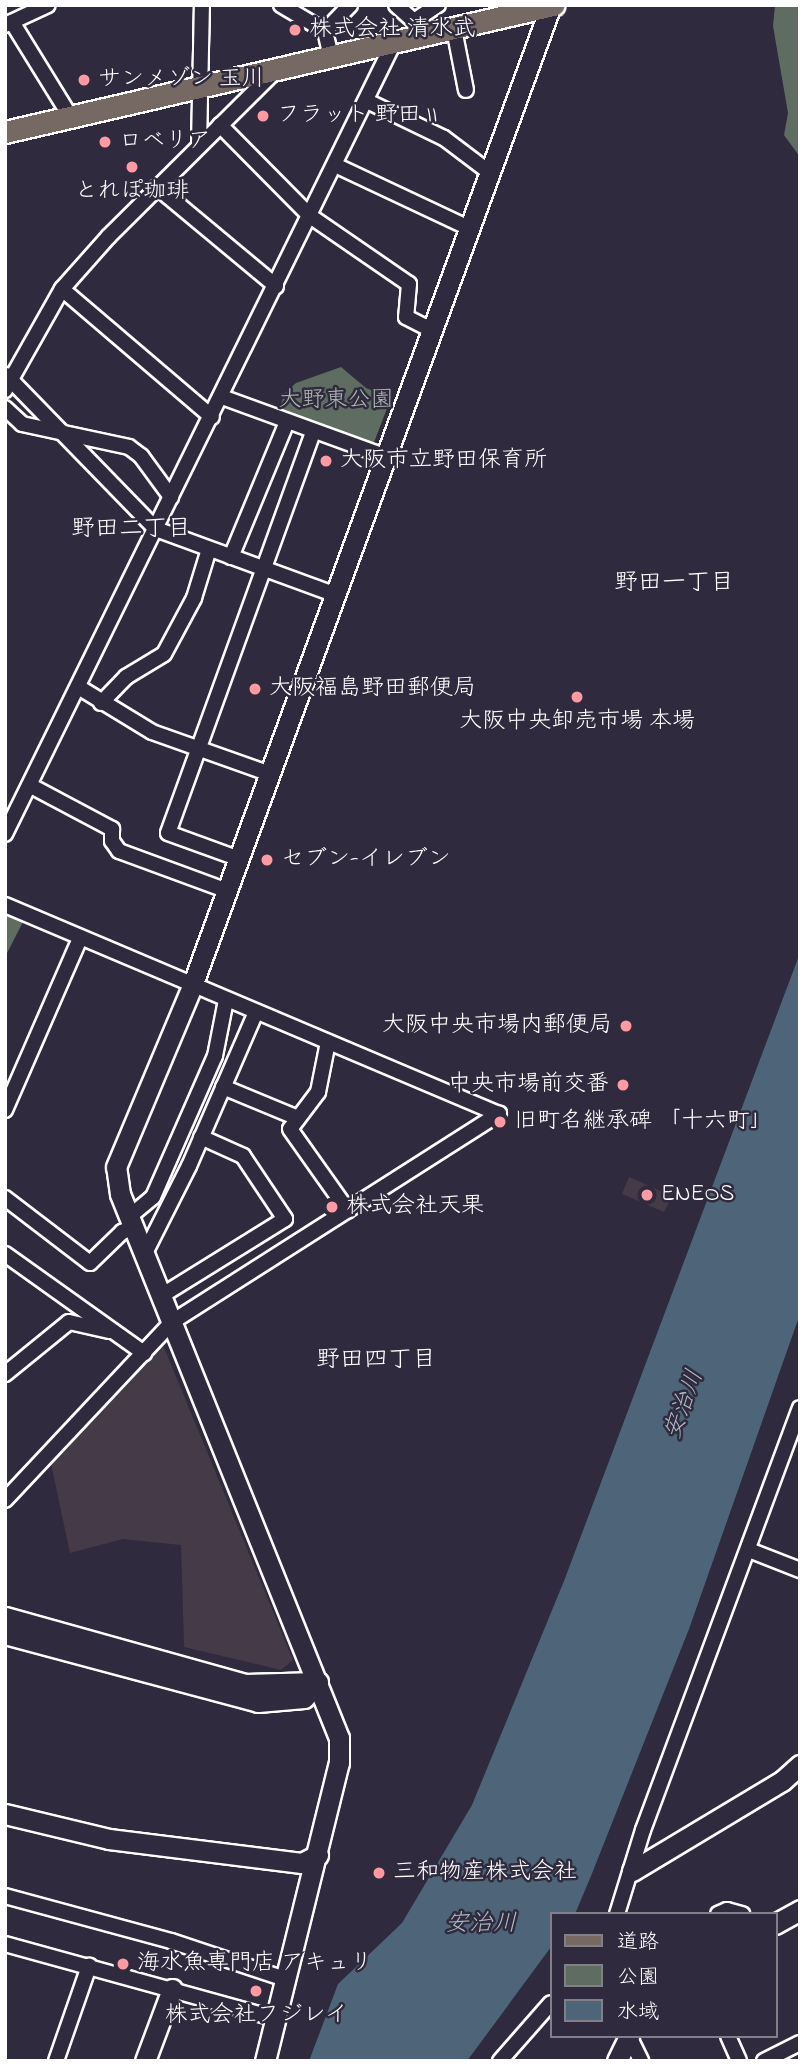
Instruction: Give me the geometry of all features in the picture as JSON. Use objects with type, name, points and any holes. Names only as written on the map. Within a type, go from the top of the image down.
[{"type":"main road","points":[[5,132],[394,43],[416,29],[453,29],[551,5]]},
{"type":"street","points":[[48,5],[9,23],[70,116]]},
{"type":"street","points":[[199,145],[202,5]]},
{"type":"street","points":[[281,5],[325,31],[331,57]]},
{"type":"street","points":[[325,31],[349,5]]},
{"type":"street","points":[[396,5],[416,29],[438,5]]},
{"type":"street","points":[[265,2061],[288,1980],[340,1752],[317,1682],[131,1222],[117,1185],[116,1167],[192,986],[551,5]]},
{"type":"street","points":[[453,29],[466,90]]},
{"type":"street","points":[[7,825],[32,786],[394,43]]},
{"type":"street","points":[[277,69],[199,145],[62,289],[7,381],[65,434],[156,529],[334,594]]},
{"type":"street","points":[[367,101],[443,138],[489,173]]},
{"type":"street","points":[[220,125],[310,216],[409,284],[406,317],[431,330]]},
{"type":"street","points":[[335,165],[469,228]]},
{"type":"street","points":[[158,187],[276,286]]},
{"type":"street","points":[[62,289],[212,417]]},
{"type":"street","points":[[222,397],[384,456]]},
{"type":"street","points":[[5,408],[22,424],[129,447],[141,456],[171,497]]},
{"type":"street","points":[[231,557],[288,422]]},
{"type":"street","points":[[237,858],[168,833],[313,432]]},
{"type":"street","points":[[101,703],[126,677],[164,654],[194,598],[209,549]]},
{"type":"street","points":[[80,688],[129,721],[268,773]]},
{"type":"street","points":[[32,786],[112,829],[112,841],[119,850],[225,890]]},
{"type":"street","points":[[5,905],[499,1114],[172,1321],[5,1500]]},
{"type":"street","points":[[5,1110],[80,938]]},
{"type":"street","points":[[5,1198],[90,1263],[153,1197],[215,1056],[226,1000]]},
{"type":"street","points":[[144,1255],[201,1138],[256,1012]]},
{"type":"street","points":[[328,1042],[318,1092],[290,1129],[348,1211]]},
{"type":"street","points":[[223,1087],[298,1118]]},
{"type":"street","points":[[201,1138],[243,1156],[300,1241]]},
{"type":"street","points":[[161,1296],[285,1219]]},
{"type":"street","points":[[5,1254],[144,1353]]},
{"type":"street","points":[[5,1374],[69,1322],[114,1331]]},
{"type":"street","points":[[618,1912],[800,1408]]},
{"type":"street","points":[[749,1550],[800,1570]]},
{"type":"street","points":[[5,1617],[245,1684],[317,1682]]},
{"type":"street","points":[[5,1634],[258,1702],[304,1698],[317,1682]]},
{"type":"street","points":[[632,1871],[782,1782],[800,1765]]},
{"type":"street","points":[[5,1814],[109,1839],[302,1863],[318,1855]]},
{"type":"street","points":[[5,1896],[171,1941],[288,1980]]},
{"type":"street","points":[[777,1922],[800,1910]]},
{"type":"street","points":[[5,1944],[278,2019]]},
{"type":"street","points":[[56,2061],[89,1966]]},
{"type":"street","points":[[145,2061],[172,1989]]},
{"type":"street","points":[[500,2061],[550,2004]]},
{"type":"street","points":[[617,2061],[628,2038]]},
{"type":"street","points":[[630,2038],[641,2061]]},
{"type":"street","points":[[729,2038],[739,2061]]},
{"type":"street","points":[[764,2061],[800,2043]]},
{"type":"shaded area","name":"ENEOS","points":[[629,1177],[672,1196],[664,1212],[622,1194]]},
{"type":"shaded area","points":[[161,1340],[293,1660],[281,1670],[184,1647],[181,1545],[123,1539],[70,1553],[50,1459]]},
{"type":"green space","points":[[775,5],[797,5],[800,14],[800,157],[784,135],[788,113],[773,26]]},
{"type":"green space","name":"大野東公園","points":[[341,367],[366,388],[391,398],[373,445],[278,411],[285,393],[296,383]]},
{"type":"green space","points":[[5,911],[23,922],[5,957]]},
{"type":"water","name":"安治川","points":[[800,953],[800,1314],[689,1629],[576,1912],[550,1912],[550,1948],[467,2061],[309,2061],[338,1984],[402,1923],[472,1805],[564,1581]]},
{"type":"place","name":"株式会社 清水武","points":[[295,30]]},
{"type":"place","name":"サンメゾン 玉川","points":[[84,80]]},
{"type":"place","name":"フラット 野田 II","points":[[263,116]]},
{"type":"place","name":"ロベリア","points":[[105,142]]},
{"type":"place","name":"とれぽ珈琲","points":[[132,167]]},
{"type":"place","name":"大阪市立野田保育所","points":[[326,461]]},
{"type":"place","name":"大阪福島野田郵便局","points":[[255,689]]},
{"type":"place","name":"大阪中央卸売市場 本場","points":[[577,697]]},
{"type":"place","name":"セブン-イレブン","points":[[267,860]]},
{"type":"place","name":"大阪中央市場内郵便局","points":[[626,1026]]},
{"type":"place","name":"中央市場前交番","points":[[623,1085]]},
{"type":"place","name":"旧町名継承碑 「十六町」","points":[[500,1122]]},
{"type":"place","name":"ENEOS","points":[[647,1195]]},
{"type":"place","name":"株式会社天果","points":[[332,1207]]},
{"type":"place","name":"三和物産株式会社","points":[[379,1873]]},
{"type":"place","name":"海水魚専門店 アキュリ","points":[[123,1964]]},
{"type":"place","name":"株式会社フジレイ","points":[[256,1991]]},
{"type":"district","name":"野田二丁目","points":[[131,530]]},
{"type":"district","name":"野田一丁目","points":[[674,584]]},
{"type":"district","name":"野田四丁目","points":[[376,1361]]}]
